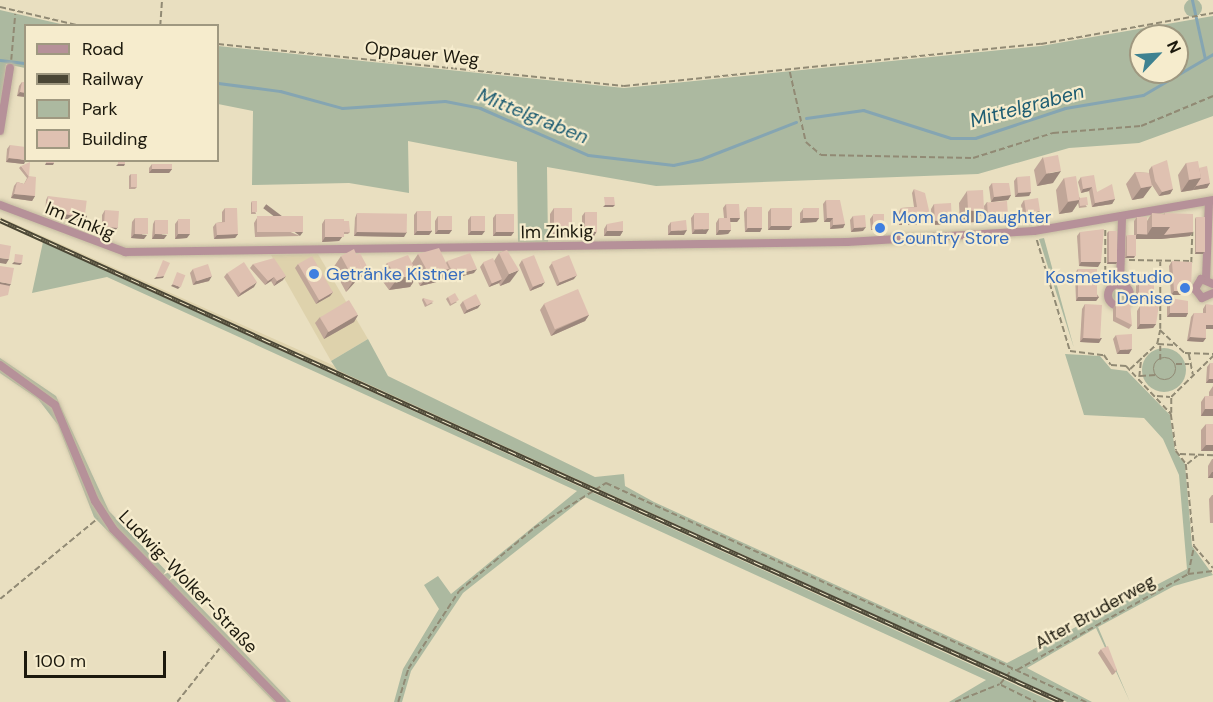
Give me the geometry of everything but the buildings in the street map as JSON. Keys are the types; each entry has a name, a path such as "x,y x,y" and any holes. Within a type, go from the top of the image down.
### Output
{"street":[{"path":"0,131 10,68"},
{"name":"Im Zinkig","path":"0,205 113,252 847,243 1034,231 1211,200 1210,281 1197,283 1195,292 1205,298 1213,293"},
{"path":"1120,285 1122,216"},
{"name":"Ludwig-Wolker-Straße","path":"0,365 55,405 102,515 226,641 282,702"}],"path":[{"path":"160,24 162,0"},
{"path":"0,7 15,14 70,24"},
{"name":"Oppauer Weg","path":"219,44 624,86 1041,44 1191,20 1213,13"},
{"path":"11,56 15,14"},
{"path":"789,71 806,142 821,155 973,158 1053,133 1141,126 1213,96"},
{"path":"1104,272 1105,219"},
{"path":"1191,269 1192,226"},
{"path":"1034,231 1070,351 1104,355 1111,365 1129,369 1171,414"},
{"path":"1121,260 1191,261"},
{"path":"1157,375 1160,360 1160,261"},
{"path":"1160,330 1176,345 1189,353 1213,355"},
{"path":"1129,369 1159,344 1176,345"},
{"path":"1189,353 1193,376"},
{"path":"1194,546 1213,569 1188,574 1194,546 1186,464 1179,454 1171,414 1171,397 1213,355"},
{"path":"1139,380 1141,357"},
{"path":"1160,360 1175,364 1191,364"},
{"path":"1139,376 1157,375 1170,379 1175,364"},
{"path":"1155,396 1171,397"},
{"path":"1179,454 1213,455"},
{"path":"1186,464 1199,455"},
{"path":"398,702 412,661 459,591 534,528 606,483 1086,702"},
{"path":"0,599 102,515"},
{"name":"Alter Bruderweg","path":"1015,671 1188,574"},
{"path":"177,702 226,641"},
{"path":"955,702 1000,684 1012,669"},
{"path":"1000,684 1036,702"}],"shaded area":[{"path":"0,217 1071,694 1068,699 0,224"},
{"path":"318,254 368,339 331,361 271,255"}],"green space":[{"path":"1193,-1 1199,2 1202,8 1199,14 1193,17 1187,14 1184,8 1187,2"},
{"path":"0,10 61,24 24,24 24,68 6,64 0,110"},
{"path":"1213,16 1213,116 1139,143 1069,148 978,174 656,186 547,167 548,243 518,242 517,162 408,141 409,193 349,183 252,185 253,111 219,104 219,46 624,88 1041,46 1129,31 1129,84 1189,84 1189,24 1167,24"},
{"path":"1044,238 1074,348 1039,239"},
{"path":"43,242 1053,702 949,702 986,680 585,497 463,593 411,671 402,702 394,702 403,669 439,609 424,585 438,576 451,594 577,491 107,277 32,293"},
{"path":"1115,285 1123,285 1129,291 1129,299 1123,305 1115,305 1109,299 1109,291"},
{"path":"368,339 388,376 595,477 624,474 625,486 654,502 1007,663 1187,569 1179,475 1163,439 1144,418 1084,415 1065,354 1100,356 1111,369 1127,371 1170,415 1175,451 1185,464 1192,546 1213,575 1174,586 1098,627 1130,702 1096,628 1027,668 1092,702 1067,702 337,370 331,361"},
{"path":"1164,348 1179,355 1186,370 1179,385 1164,392 1149,385 1142,370 1149,355"},
{"path":"0,358 56,396 109,511 291,702 274,702 94,517 58,425 38,399 0,373"}],"waterway":[{"path":"1192,0 1205,59"},
{"name":"Mittelgraben","path":"806,118 863,110 951,138 975,138 1065,108 1143,95 1213,54"},
{"name":"Mittelgraben","path":"0,60 24,63"},
{"name":"Mittelgraben","path":"219,83 280,91 342,108 445,101 480,108 588,155 673,165 701,159 796,122"}],"railway":[{"path":"0,220 1063,702"}],"place":[{"name":"Mom and Daughter Country Store","path":"880,228"},
{"name":"Getränke Kistner","path":"314,274"},
{"name":"Kosmetikstudio Denise","path":"1185,288"}]}
